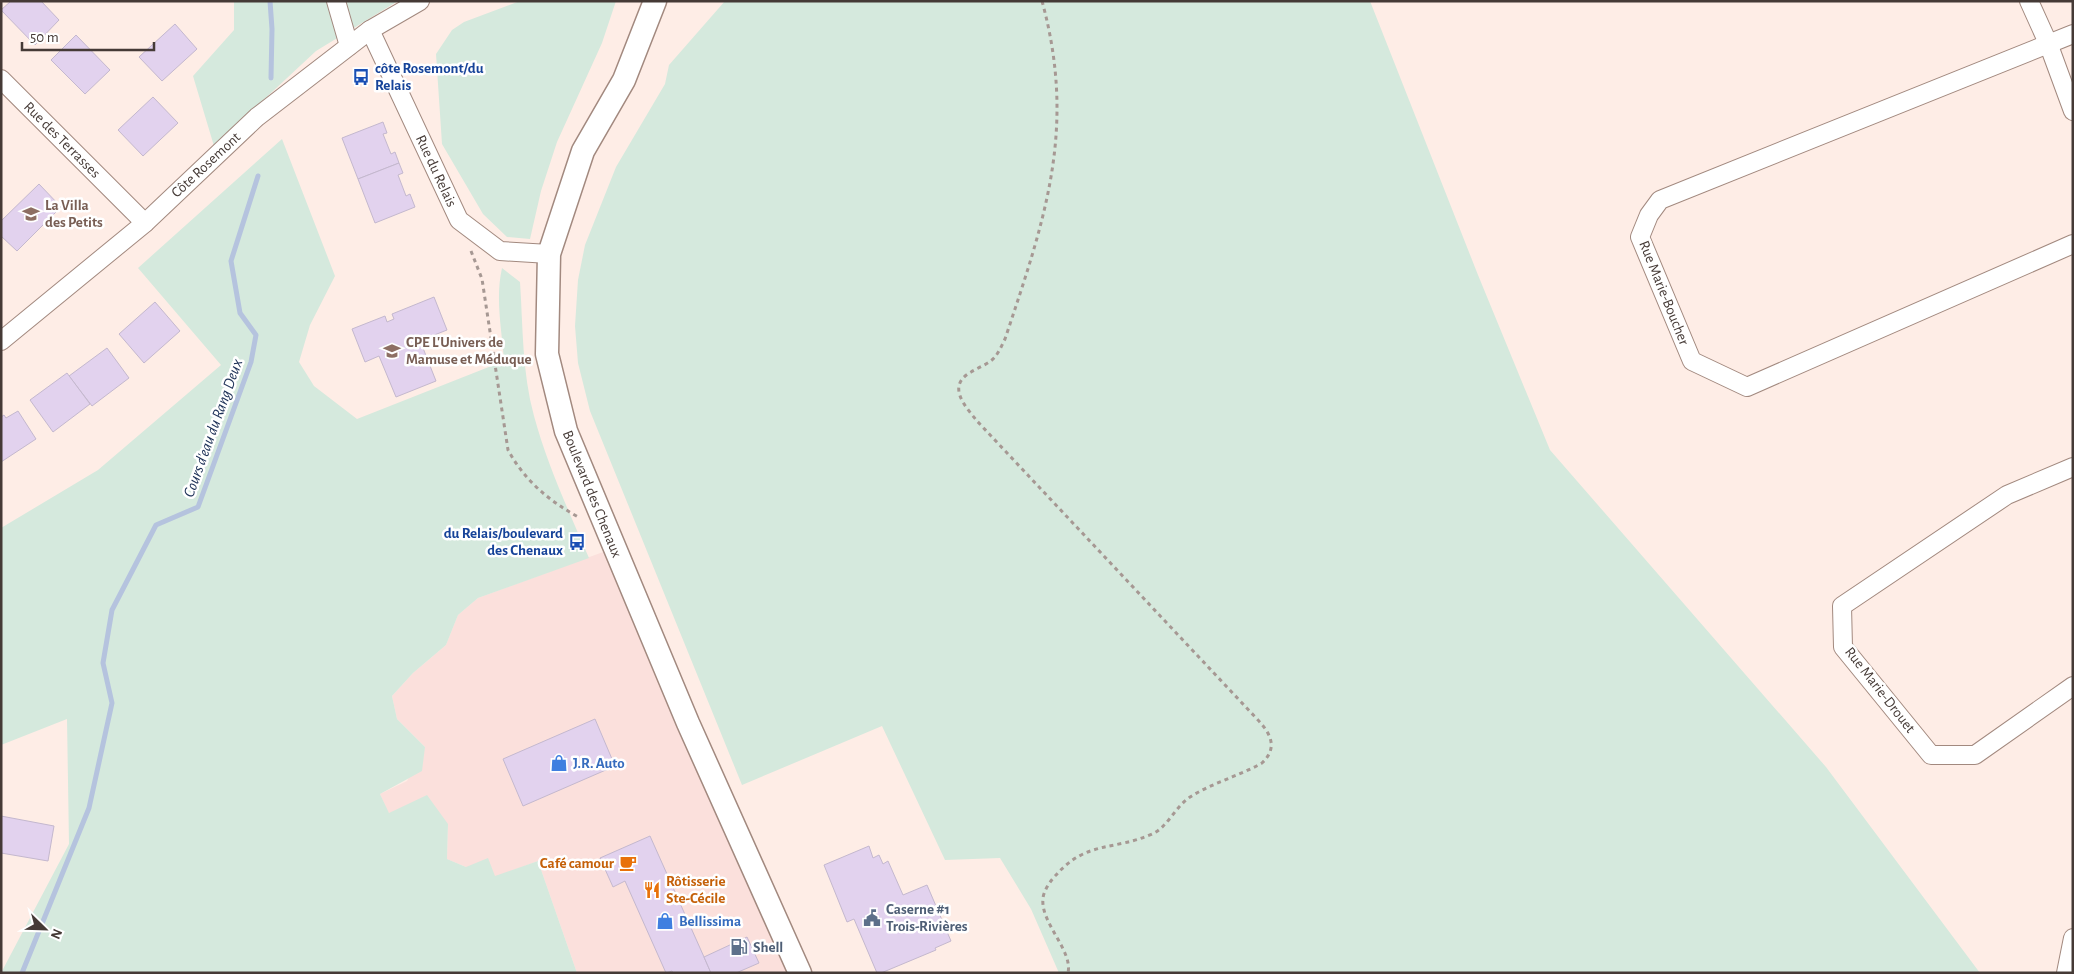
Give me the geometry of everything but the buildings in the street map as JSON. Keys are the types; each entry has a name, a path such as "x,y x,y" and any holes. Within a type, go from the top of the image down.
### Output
{"main road":[{"name":"Boulevard des Chenaux","path":"655,1 624,80 583,151 549,254 547,354 566,431 688,724 800,973"}],"street":[{"path":"336,1 349,46"},
{"name":"Côte Rosemont","path":"1,341 145,223 257,117 370,30 420,1"},
{"path":"2029,1 2048,43 2073,111"},
{"name":"Rue du Relais","path":"370,30 459,220 500,251 549,254"},
{"name":"Rue Marie-Boucher","path":"2073,34 1660,200 1649,215 1640,237 1692,361 1747,387 2073,244"},
{"name":"Rue des Terrasses","path":"1,79 145,223"},
{"name":"Rue Marie-Drouet","path":"2073,467 2007,495 1842,606 1843,647 1931,755 1975,754 2073,686"},
{"path":"2066,973 2073,938"}],"path":[{"path":"1042,1 1057,84 1058,124 1046,208 1005,339 996,356 965,376 961,382 959,393 964,405 978,421 1265,727 1272,743 1269,754 1262,763 1189,798 1154,834 1129,842 1085,851 1065,864 1051,881 1043,898 1046,916 1068,963 1068,973"},
{"path":"459,220 482,279 508,450 519,470 541,491 568,511 608,532"}],"shaded area":[{"path":"614,548 800,973 577,973 538,861 495,877 447,859 448,824 389,814 380,794 407,781 425,747 397,719 392,696 413,673 446,645 458,615 478,598"}],"green space":[{"path":"234,1 398,1 316,51 214,146 193,76 234,30"},
{"path":"520,1 616,1 602,43 557,142 541,191 530,239 507,237 483,214 442,144 436,54 452,30 464,22"},
{"path":"725,1 1370,1 1478,275 1550,450 1826,767 1980,973 1059,973 1031,909 1000,858 945,860 882,726 742,785 590,411 578,363 575,326 578,280 585,245 616,167 665,84 669,65"},
{"path":"282,139 335,276 310,325 299,362 314,386 357,419 504,361 499,303 502,268 520,282 525,366 534,416 552,470 589,558 478,598 458,615 446,645 413,673 392,696 397,719 425,747 422,771 380,794 389,813 427,795 448,824 447,859 466,867 488,858 495,876 538,861 577,973 1,973 69,844 67,719 1,745 1,528 98,470 221,365 138,268"}],"waterway":[{"name":"Cours d'eau du Rang Deux","path":"270,1 272,29 271,78"},
{"name":"Cours d'eau du Rang Deux","path":"22,973 89,808 112,703 103,663 112,610 156,525 198,507 251,362 256,335 240,313 231,261 258,176"}],"place":[{"name":"côte Rosemont/du Relais","path":"361,77"},
{"name":"La Villa des Petits","path":"31,214"},
{"name":"CPE L'Univers de Mamuse et Méduque","path":"392,351"},
{"name":"du Relais/boulevard des Chenaux","path":"577,542"},
{"name":"J.R. Auto","path":"559,763"},
{"name":"Café camour","path":"628,863"},
{"name":"Rôtisserie Ste-Cécile","path":"652,890"},
{"name":"Caserne #1 Trois-Rivières","path":"872,918"},
{"name":"Bellissima","path":"665,921"},
{"name":"Shell","path":"739,947"}]}
